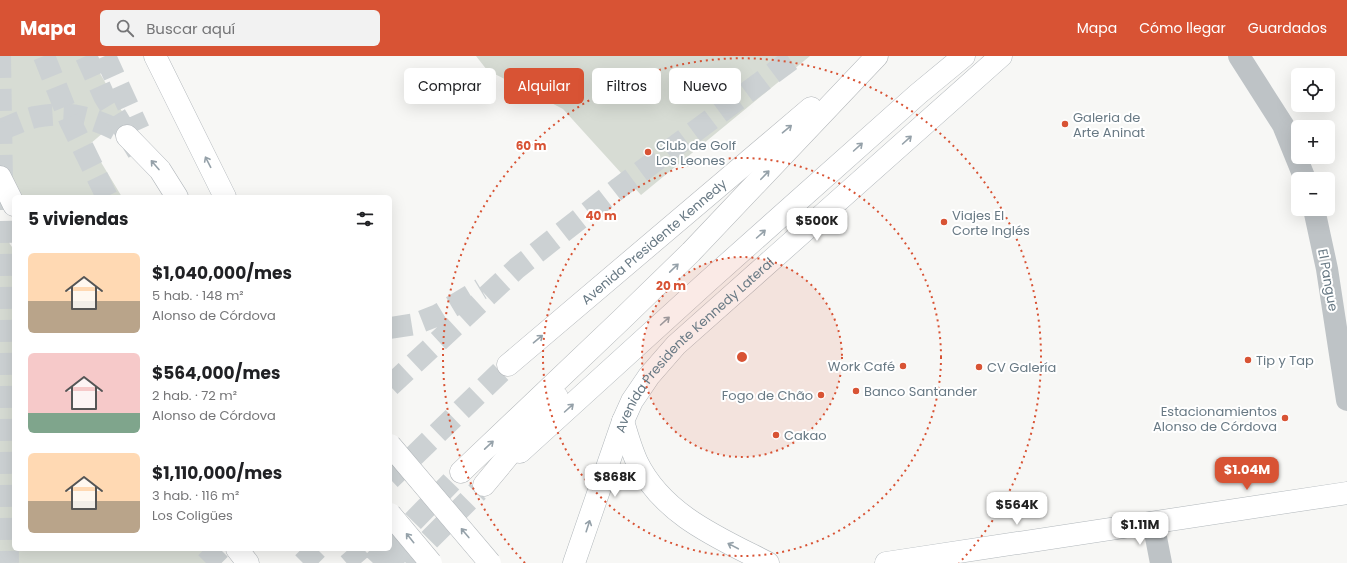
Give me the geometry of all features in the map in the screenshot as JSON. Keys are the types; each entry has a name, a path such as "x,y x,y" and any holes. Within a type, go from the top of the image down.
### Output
{"main road":[{"path":"155,56 224,195"},
{"name":"Avenida Presidente Kennedy","path":"508,365 873,56"},
{"path":"461,472 691,252 877,56"},
{"name":"Avenida Presidente Kennedy Lateral","path":"622,319 481,488 713,277 918,94 964,56"},
{"name":"Avenida Presidente Kennedy Lateral","path":"574,563 623,421 632,401 649,376 676,345 1001,56"},
{"path":"127,136 160,170 176,195"},
{"path":"0,177 12,201"},
{"path":"623,421 637,463 658,494 677,511 705,530 736,548 768,563"},
{"path":"392,447 490,563"},
{"path":"886,563 1347,493"},
{"path":"392,516 431,563"},
{"path":"239,551 248,563"}],"street":[{"path":"1238,56 1283,125 1302,172"},
{"name":"El Pangue","path":"1316,216 1327,269 1347,400"},
{"path":"1153,522 1161,563"}],"shaded area":[{"path":"0,56 90,56 124,115 90,144 121,195 16,195 0,163"},
{"name":"Club de Golf Los Leones","path":"476,56 810,56 641,195 563,109 553,104 584,104 584,68 504,68 504,79 496,75 496,68 485,68"},
{"path":"0,229 12,247 12,551 207,551 217,563 0,563"}],"tunnel":[{"path":"0,56 8,563"},
{"path":"44,56 70,121 106,195"},
{"path":"86,56 104,96 138,152"},
{"path":"105,56 139,130"},
{"path":"392,384 517,268 619,188 796,56"},
{"path":"0,130 35,117 60,114 94,120 127,136"},
{"path":"392,328 415,324 438,315 481,289"},
{"path":"392,477 508,365"},
{"path":"392,543 461,472"},
{"path":"406,563 478,491"},
{"path":"392,548 404,563"},
{"path":"206,563 218,551"},
{"path":"303,563 315,551"},
{"path":"351,551 361,563"},
{"path":"373,563 384,551"}],"place":[{"name":"Galeria de Arte Aninat","path":"1065,124"},
{"name":"Club de Golf Los Leones","path":"648,152"},
{"name":"Viajes El Corte Inglés","path":"944,222"},
{"name":"Tip y Tap","path":"1248,360"},
{"name":"Work Café","path":"903,366"},
{"name":"CV Galería","path":"979,367"},
{"name":"Banco Santander","path":"856,391"},
{"name":"Fogo de Chão","path":"821,395"},
{"name":"Estacionamientos Alonso de Córdova","path":"1285,418"},
{"name":"Cakao","path":"776,435"}]}
